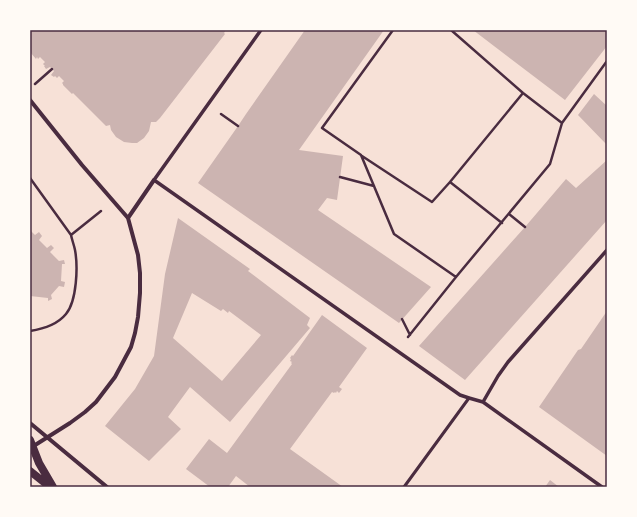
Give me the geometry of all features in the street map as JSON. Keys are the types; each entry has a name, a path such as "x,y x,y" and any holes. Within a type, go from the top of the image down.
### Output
{"main road":[{"path":"31,445 39,463 53,487"},
{"path":"30,471 50,487"}],"street":[{"path":"128,218 261,30"},
{"path":"30,100 82,165 128,218 138,255 140,273 138,317 131,347 116,377 96,402 85,412 47,438 31,445"},
{"path":"154,180 460,395 483,402 602,487"},
{"path":"483,402 508,362 607,250"},
{"path":"30,424 107,487"}],"lane":[{"path":"404,487 469,398"}],"path":[{"path":"393,30 322,128 432,202 523,93"},
{"path":"451,30 523,93 562,123"},
{"path":"413,330 550,164 562,123 607,61"},
{"path":"30,89 52,69"},
{"path":"208,105 238,126"},
{"path":"361,155 394,234 456,277"},
{"path":"340,177 374,186"},
{"path":"30,178 71,235 75,249 76,264 76,276 71,304 67,313 51,326 41,330 30,331"},
{"path":"450,182 502,223"},
{"path":"509,214 525,227"},
{"path":"71,235 90,220"},
{"path":"402,319 410,335"}],"building":[{"path":"30,30 226,30 224,33 225,34 160,118 156,122 151,122 149,131 144,138 137,143 132,143 124,142 116,137 111,130 110,125 106,126 73,93 72,94 63,85 62,83 64,81 59,76 57,78 51,75 54,71 50,67 46,69 43,64 45,62 40,57 38,59 37,57 36,59 30,52"},
{"path":"305,30 384,30 299,150 343,156 337,200 327,198 318,210 431,287 399,323 198,183"},
{"path":"473,30 607,30 607,46 565,100"},
{"path":"594,94 607,106 607,145 578,115"},
{"path":"607,160 607,220 465,380 419,346 566,179 576,188"},
{"path":"178,218 250,269 248,271 310,318 307,325 310,328 230,422 190,387 168,417 181,429 149,461 105,426 135,389 154,356 165,274","holes":["192,293 221,311 223,309 228,313 229,311 261,335 222,381 173,338"]},
{"path":"30,230 35,235 39,232 42,236 39,240 47,248 51,245 54,248 50,252 59,261 64,260 65,264 62,264 61,281 65,282 64,287 59,286 51,295 52,299 48,301 48,298 30,296"},
{"path":"607,311 607,456 539,407"},
{"path":"322,315 367,348 339,387 342,389 339,393 337,391 336,393 332,392 290,449 343,487 250,487 236,476 228,487 210,487 186,469 209,439 227,453 292,364 290,358 292,355 293,356"},
{"path":"550,480 559,487 545,487"}]}
